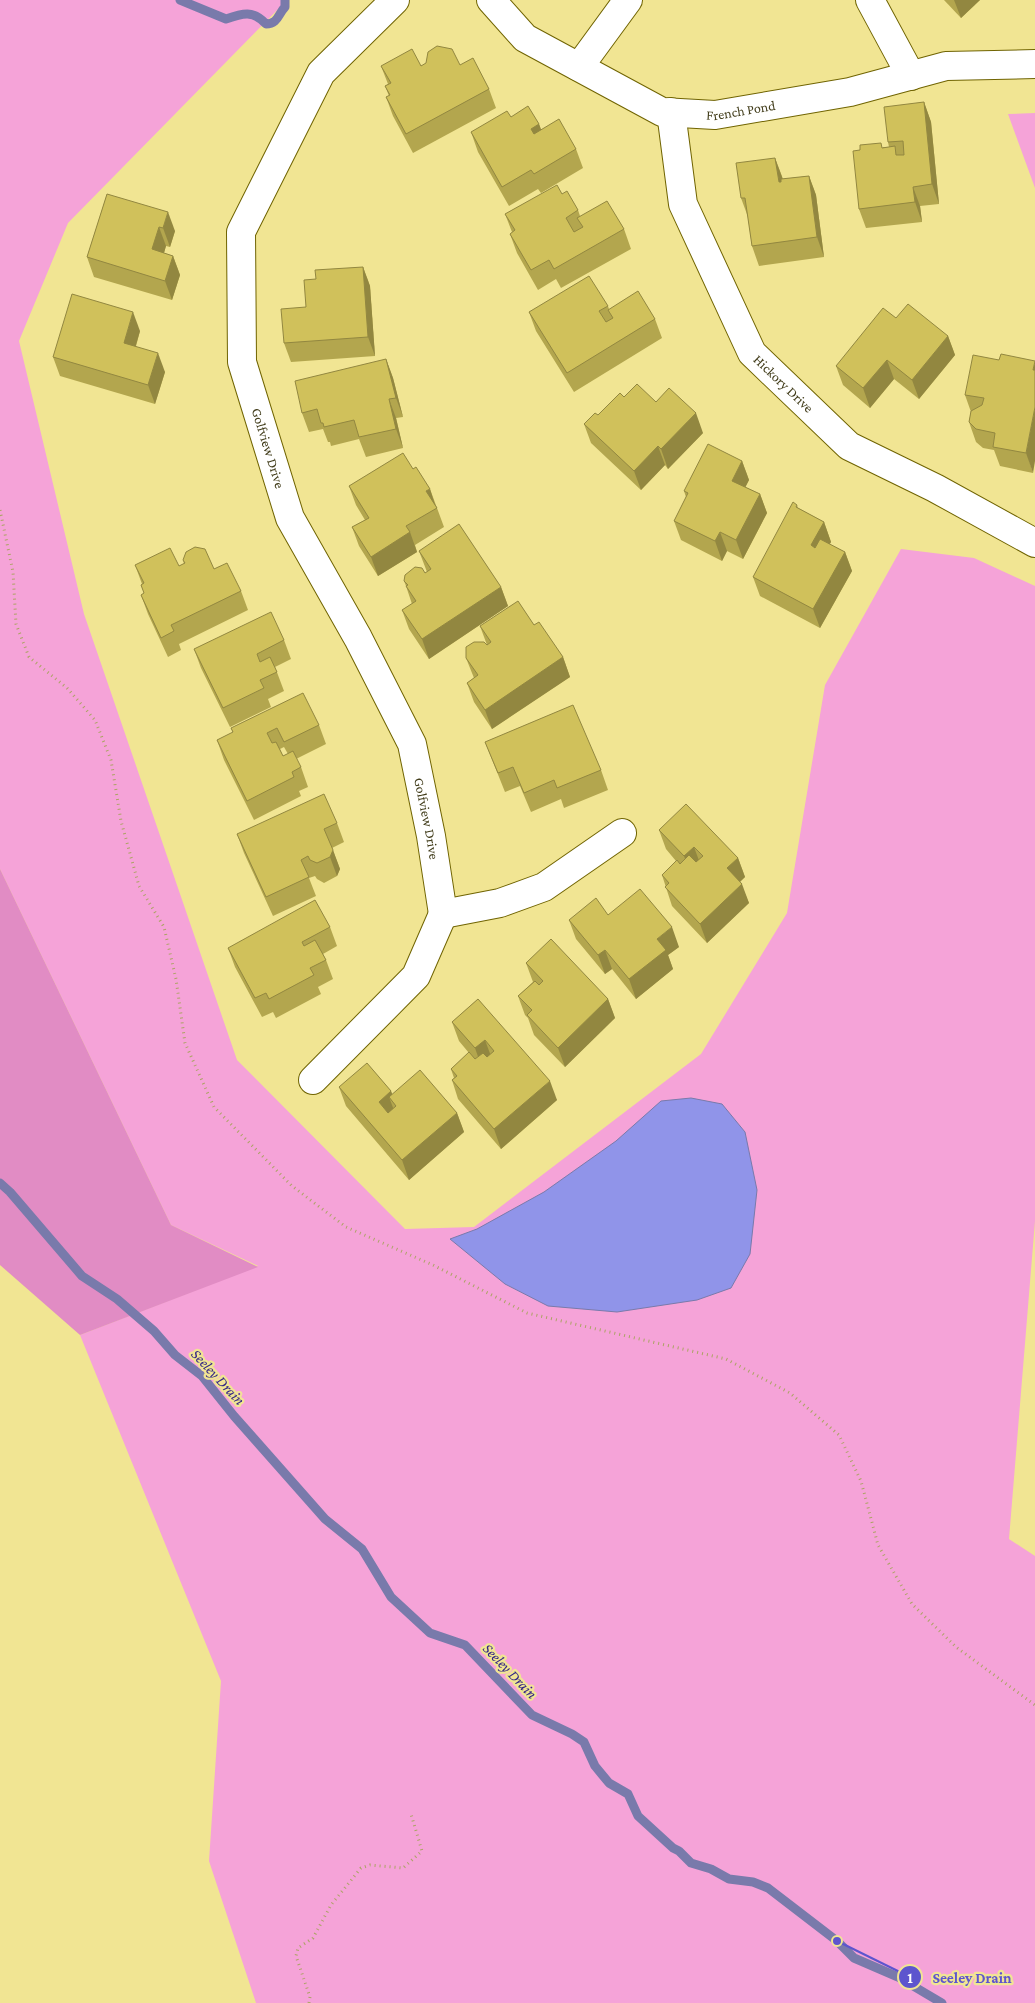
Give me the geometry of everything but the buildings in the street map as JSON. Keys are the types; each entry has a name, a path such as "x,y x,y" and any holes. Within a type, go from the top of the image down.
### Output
{"street":[{"name":"Golfview Drive","path":"395,0 321,73 241,232 242,362 290,518 358,638 412,744 431,836 442,914"},
{"name":"French Pond","path":"491,0 525,38 662,112 715,115 850,92 946,66 1035,64"},
{"path":"579,67 628,0"},
{"path":"870,0 911,76"},
{"name":"Hickory Drive","path":"672,112 683,204 752,353 849,446 935,488 1035,543"},
{"path":"313,1080 416,976 442,914 500,903 544,887 622,833"}],"path":[{"path":"0,510 14,572 16,624 29,657 67,688 95,720 111,760 121,822 138,886 164,927 176,979 185,1043 214,1107 292,1186 346,1227 433,1265 527,1313 726,1359 790,1393 839,1435 861,1481 878,1545 912,1604 956,1647 1035,1705"},
{"path":"309,2003 310,1997 296,1956 298,1948 313,1938 331,1904 361,1868 370,1865 404,1868 422,1851 411,1814"}],"shaded area":[{"path":"0,0 287,0 68,223 19,341 84,614 237,1060 405,1229 474,1227 701,1054 787,913 825,685 901,549 974,558 1035,586 1035,1221 1009,1539 1035,1556 1035,2003 256,2003 209,1861 221,1681 80,1335 258,1266 171,1225 0,869"},
{"path":"1035,113 1035,188 1008,114"},
{"path":"0,869 171,1225 258,1267 80,1335 0,1265"}],"water":[{"path":"691,1098 722,1104 745,1132 757,1190 750,1254 731,1288 697,1300 617,1312 548,1306 505,1284 450,1239 477,1229 544,1192 616,1141 661,1101"}],"waterway":[{"path":"180,0 226,19 248,14 257,16 266,24 270,24 277,18 285,7 285,0"},
{"name":"Seeley Drain","path":"0,1183 10,1192 82,1276 117,1299 154,1331 175,1355 202,1376 234,1416 325,1519 362,1549 391,1597 430,1633 465,1645 532,1715 572,1734 584,1742 595,1766 609,1783 628,1794 638,1816 673,1848 679,1851 691,1863 711,1869 729,1879 753,1882 768,1888 837,1941 854,1958 898,1977 942,2003"}],"place":[{"name":"Seeley Drain","path":"837,1941"}]}
